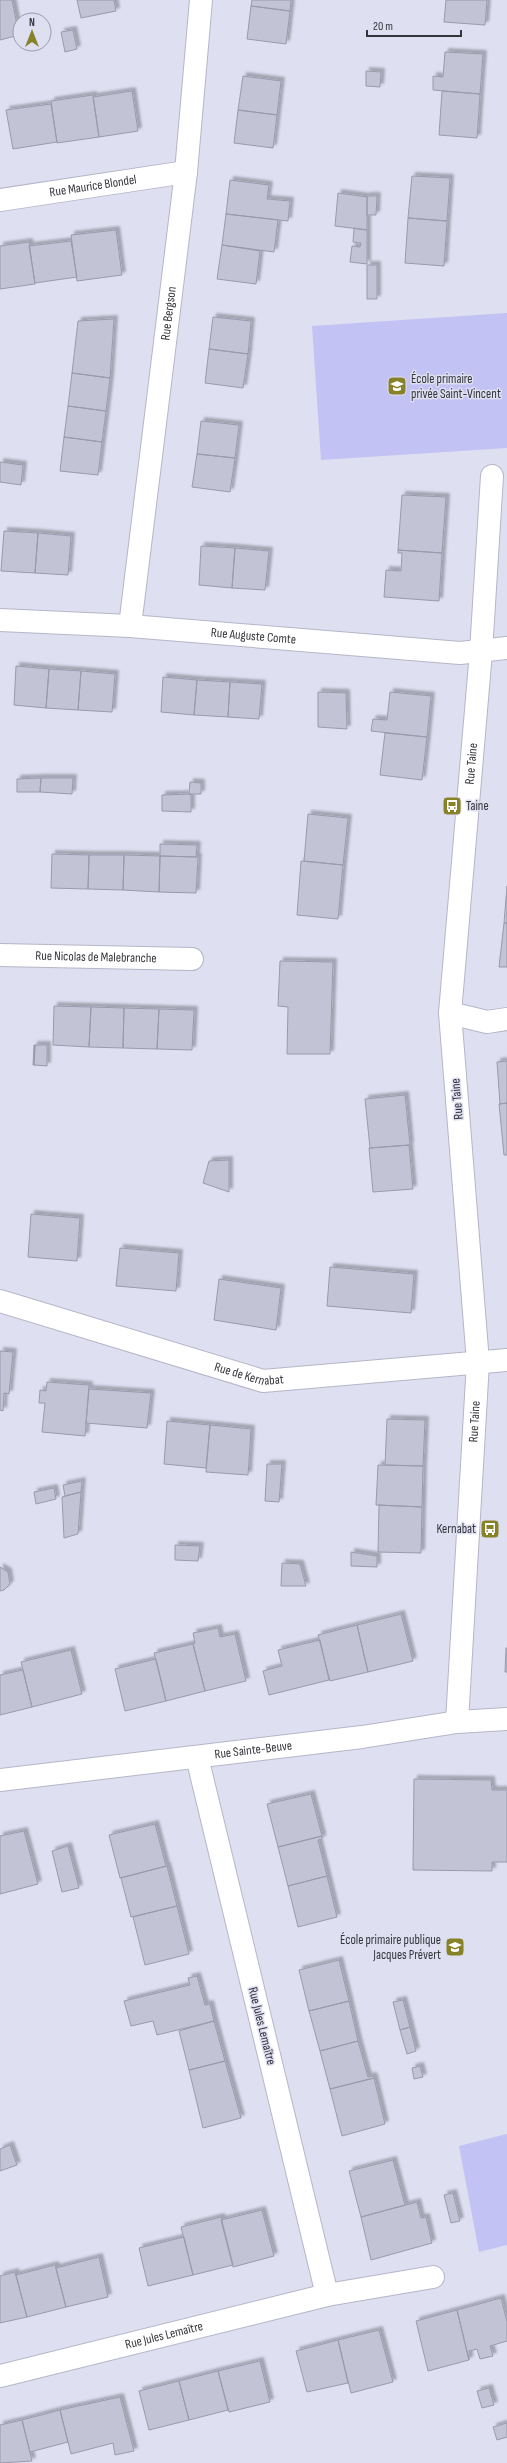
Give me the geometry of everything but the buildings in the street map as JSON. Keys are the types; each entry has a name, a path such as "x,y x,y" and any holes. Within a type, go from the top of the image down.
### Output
{"street":[{"name":"Rue Bergson","path":"130,626 186,172 201,0"},
{"name":"Rue Maurice Blondel","path":"0,200 186,172"},
{"name":"Rue Taine","path":"457,1722 478,1362 450,1013 481,652 492,476"},
{"name":"Rue Auguste Comte","path":"0,620 130,626 460,653 481,652 507,648"},
{"name":"Rue Nicolas de Malebranche","path":"0,955 192,959"},
{"path":"450,1013 487,1022 507,1019"},
{"name":"Rue de Kernabat","path":"0,1301 263,1381 507,1360"},
{"name":"Rue Sainte-Beuve","path":"0,1780 362,1737 457,1722 507,1719"},
{"name":"Rue Jules Lemaître","path":"197,1757 327,2295"},
{"name":"Rue Jules Lemaître","path":"0,2376 327,2295 433,2277"}],"shaded area":[{"name":"École primaire privée Saint-Vincent","path":"507,313 507,448 321,460 312,326"},
{"path":"507,2134 507,2245 479,2252 459,2146"}],"place":[{"name":"École primaire privée Saint-Vincent","path":"397,386"},
{"name":"Taine","path":"452,806"},
{"name":"Kernabat","path":"490,1529"},
{"name":"École primaire publique Jacques Prévert","path":"455,1947"}]}
